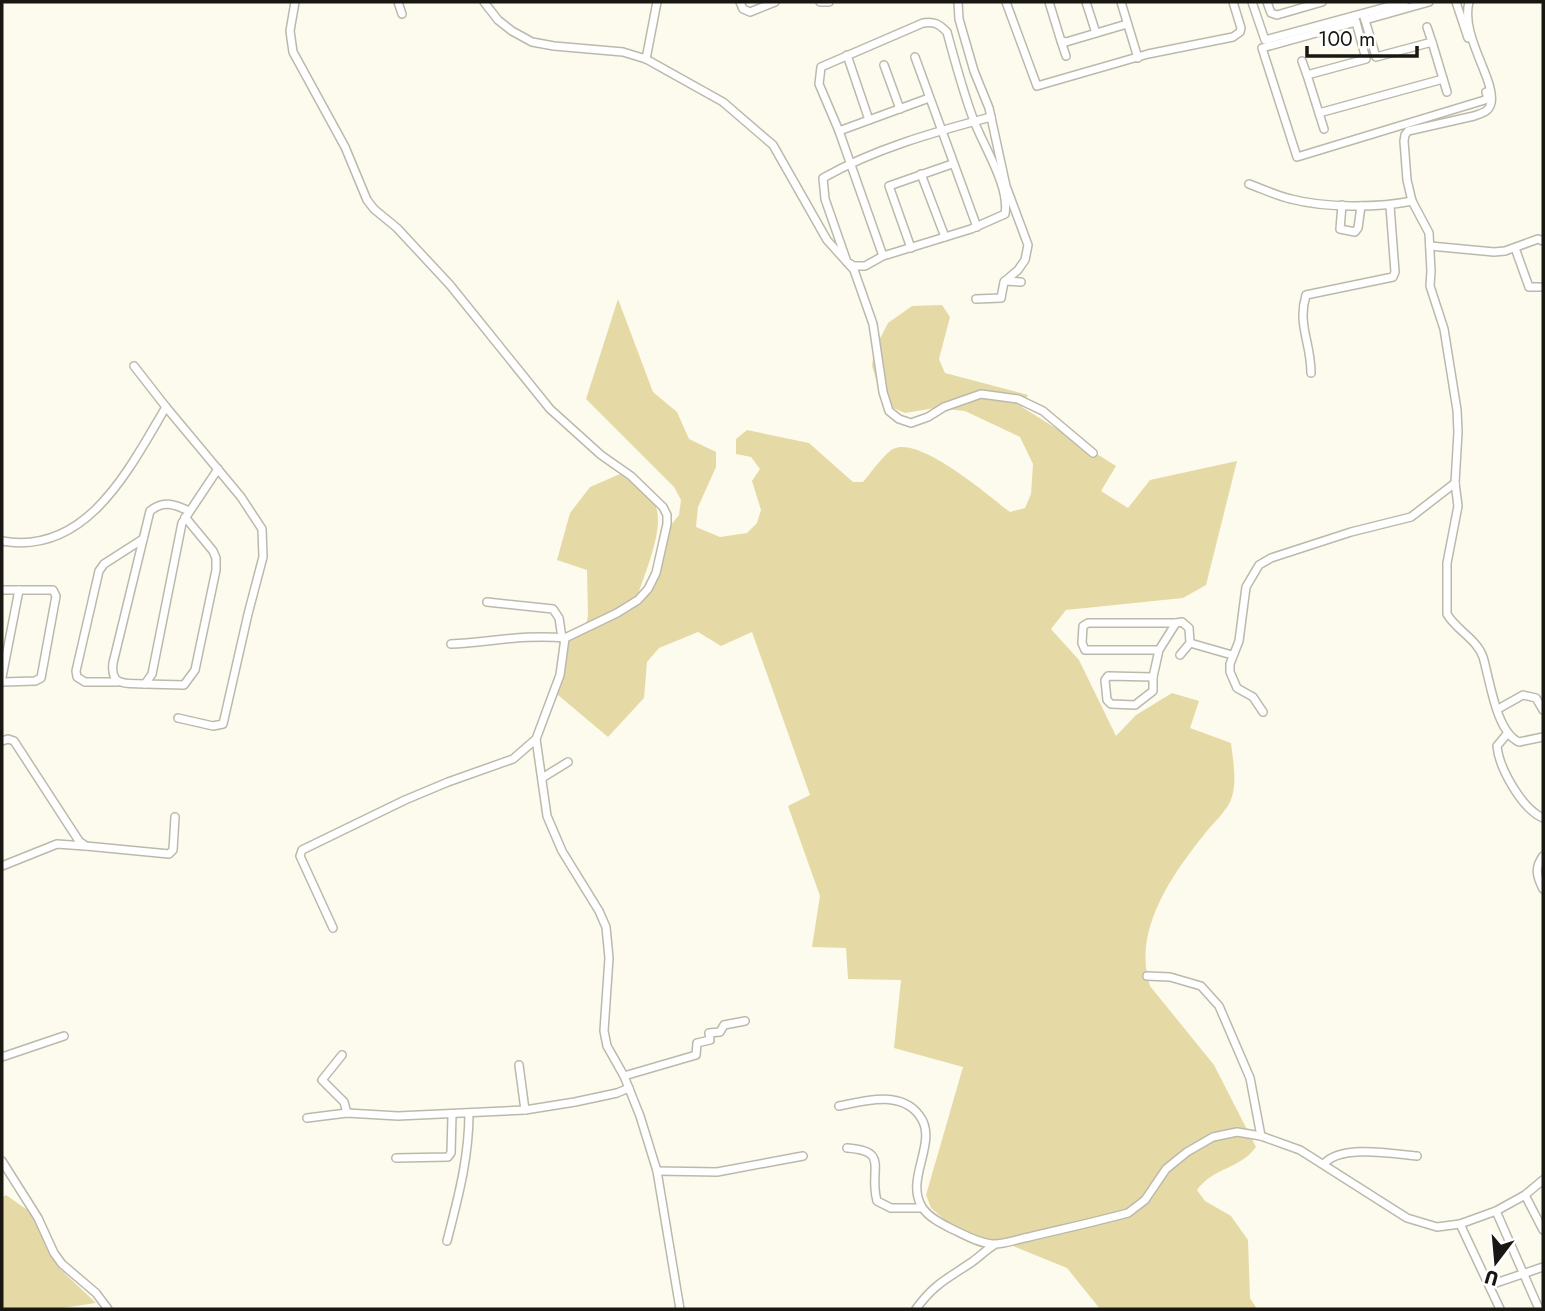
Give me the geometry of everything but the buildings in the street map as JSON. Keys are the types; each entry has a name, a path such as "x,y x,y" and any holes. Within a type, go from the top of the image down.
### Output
{"street":[{"path":"295,2 290,39 293,52 345,147 374,209 397,228 450,285 550,409 601,455 631,476 663,507 667,515 656,573 648,589 638,600 617,613 564,638 524,637 451,643"},
{"path":"398,2 402,14"},
{"path":"484,2 512,32 532,42 623,52 646,59 723,102 773,145 827,240 855,270 873,324 883,392 889,411 899,419 911,423 944,407 981,394 1018,399 1043,411 1093,453"},
{"path":"646,59 657,2"},
{"path":"740,2 743,9 750,12 775,2"},
{"path":"820,2 829,2"},
{"path":"958,2 959,19 997,138 1006,186 1028,245 1025,260 1005,281 1000,299 976,299"},
{"path":"1006,2 1037,86 1138,58 1233,37 1241,28 1233,2"},
{"path":"1049,2 1066,56"},
{"path":"1086,2 1096,33"},
{"path":"1121,2 1138,58"},
{"path":"1252,2 1265,40 1356,23 1405,2"},
{"path":"1267,2 1270,12 1275,15 1306,4 1322,2"},
{"path":"1429,2 1262,48 1297,157 1488,99 1457,2"},
{"path":"1469,2 1472,39 1489,88 1491,104 1485,112 1419,128 1405,135 1404,155 1412,201 1429,233 1430,286 1444,329 1457,410 1455,483 1458,506 1447,563 1447,614 1482,654 1492,695 1507,734 1519,742 1543,737"},
{"path":"1365,20 1376,57"},
{"path":"883,257 851,162 818,79 821,67 923,23 940,25 947,32 974,121 1000,180 1006,204 1005,214 976,227 883,257 865,266 854,266 847,262 822,186 823,178 851,162 974,121 991,117"},
{"path":"1356,23 1366,59"},
{"path":"1061,41 1066,42 1127,24"},
{"path":"1427,27 1447,92"},
{"path":"1307,75 1432,42"},
{"path":"847,55 869,120"},
{"path":"915,57 976,227"},
{"path":"1302,61 1324,130"},
{"path":"884,65 900,109"},
{"path":"1319,113 1443,79"},
{"path":"839,131 929,98"},
{"path":"911,248 889,186 952,164"},
{"path":"921,174 946,237"},
{"path":"1249,184 1290,199 1342,205 1390,206 1412,201"},
{"path":"1342,205 1339,228 1355,232 1359,228 1361,206"},
{"path":"1311,373 1311,356 1301,315 1306,295 1393,277 1395,272 1390,206"},
{"path":"1430,246 1494,252 1515,248 1538,239 1543,241"},
{"path":"1515,248 1529,287 1540,287"},
{"path":"1005,281 1021,282"},
{"path":"134,366 241,497 262,529 263,556 223,724 213,726 178,718"},
{"path":"2,541 19,544 43,541 62,535 81,524 124,477 166,407"},
{"path":"145,684 152,674 182,523 218,469"},
{"path":"1263,712 1253,698 1237,688 1230,672 1239,641 1246,587 1259,565 1271,558 1352,532 1411,517 1455,483"},
{"path":"119,682 114,679 113,663 150,511 158,504 168,503 187,514 216,558 216,570 195,670 184,685 85,682 79,680 76,671 99,571 104,564 143,539"},
{"path":"2,590 19,590 56,592 41,678 35,681 2,679 19,590"},
{"path":"334,928 300,856 302,849 437,786 513,760 536,739 560,674 564,638 559,618 553,610 487,602"},
{"path":"1158,650 1085,650 1082,643 1083,626 1088,623 1182,622 1188,626 1190,643 1180,655"},
{"path":"1153,677 1108,676 1105,680 1107,700 1111,704 1139,704 1153,691 1158,650 1176,623"},
{"path":"1190,643 1233,655"},
{"path":"1498,709 1523,695 1536,698 1543,710"},
{"path":"1507,734 1497,746 1498,760 1517,793 1535,814 1543,818"},
{"path":"536,739 547,816 568,863 599,911 606,927 609,958 604,1031 607,1046 629,1088 657,1171 680,1309"},
{"path":"2,741 14,741 79,841 86,846"},
{"path":"542,778 568,762"},
{"path":"2,866 57,844 169,854 173,850 176,817"},
{"path":"1542,860 1537,873 1543,889"},
{"path":"1147,976 1192,982 1201,986 1219,1006 1250,1078 1261,1136"},
{"path":"624,1076 696,1055 697,1043 710,1040 709,1033 720,1032 724,1025 745,1021"},
{"path":"2,1057 64,1036"},
{"path":"342,1055 322,1080 344,1102 347,1113"},
{"path":"519,1065 525,1110"},
{"path":"306,1118 347,1113 398,1116 525,1110 575,1102 629,1088"},
{"path":"839,1106 892,1099 915,1110 925,1123 926,1140 918,1172 918,1195 922,1208 939,1222 970,1238 994,1245"},
{"path":"447,1241 464,1176 469,1113"},
{"path":"396,1158 448,1157 451,1153 452,1115"},
{"path":"916,1309 942,1280 994,1245 1128,1213 1145,1200 1166,1169 1187,1152 1213,1137 1237,1132 1261,1136 1300,1150 1407,1218 1437,1227 1461,1224 1496,1210 1525,1195 1543,1180"},
{"path":"847,1147 868,1151 873,1155 876,1162 874,1190 877,1201 891,1208 922,1208"},
{"path":"1324,1164 1332,1157 1357,1152 1416,1156"},
{"path":"451,1153 467,1156"},
{"path":"657,1171 717,1172 803,1156"},
{"path":"2,1161 38,1218 54,1253 62,1264 96,1293 108,1309"},
{"path":"1525,1195 1543,1230"},
{"path":"1496,1210 1539,1309"},
{"path":"1461,1224 1500,1309"},
{"path":"1490,1285 1543,1267"}],"shaded area":[{"path":"618,299 653,392 677,412 689,439 716,452 716,467 698,507 696,527 720,537 747,533 757,523 761,510 752,481 760,469 751,457 736,454 736,439 747,430 809,443 853,482 863,482 889,452 905,447 919,451 953,469 1010,512 1025,508 1031,494 1033,464 1020,437 965,411 935,408 905,413 891,407 881,395 872,366 874,350 888,323 912,306 942,305 950,317 939,359 945,373 1028,395 1022,407 1116,466 1101,491 1128,508 1150,480 1237,461 1206,585 1183,598 1066,610 1051,629 1079,660 1116,736 1136,715 1172,693 1199,701 1190,728 1231,743 1234,781 1230,802 1167,887 1150,925 1146,966 1150,986 1214,1065 1256,1147 1242,1160 1211,1176 1197,1190 1205,1201 1231,1216 1248,1240 1250,1298 1257,1309 1100,1309 1067,1268 996,1239 981,1240 954,1228 931,1208 926,1195 963,1067 894,1048 901,980 848,979 846,948 812,947 820,896 788,806 810,795 752,632 721,646 698,632 659,648 647,662 644,698 608,737 552,690 566,639 585,628 588,616 587,570 557,560 570,513 590,487 620,474 654,503 658,525 656,539 635,604 655,586 670,526 679,515 681,500 674,487 586,399"},
{"path":"6,1195 29,1211 59,1268 96,1303 56,1309 2,1309 2,1198"}]}
